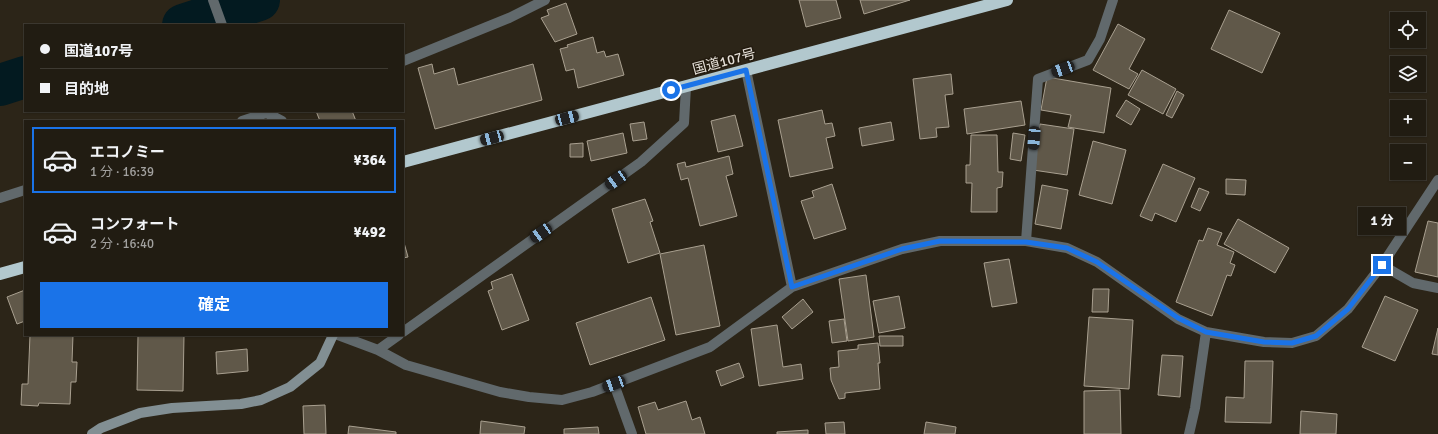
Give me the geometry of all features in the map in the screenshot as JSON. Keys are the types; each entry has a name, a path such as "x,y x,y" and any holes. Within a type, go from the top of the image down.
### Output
{"highway":[{"name":"国道107号","path":"404,162 1007,0"},
{"path":"0,274 24,267"}],"street":[{"path":"213,0 222,24"},
{"path":"404,61 510,18 545,0"},
{"path":"1026,242 1038,78 1088,60 1100,39 1113,0"},
{"path":"746,70 792,287"},
{"path":"404,331 641,162 684,123 686,86"},
{"path":"245,120 267,112 280,120"},
{"path":"341,336 378,350 406,365 500,392 529,397 562,400 614,384 710,347 792,287 902,249 940,241 1026,242 1067,248 1097,262 1178,318 1206,332 1264,342 1292,343 1316,336 1348,309 1382,265 1438,180"},
{"path":"0,198 24,190"},
{"path":"1382,265 1413,284 1438,288"},
{"path":"1189,434 1195,408 1206,332"},
{"path":"92,434 101,428 140,413 172,408 241,404 261,400 290,387 320,363 333,336"},
{"path":"378,350 398,336"},
{"path":"614,384 632,434"}],"building":[{"path":"799,0 836,0 841,18 806,27"},
{"path":"860,0 910,0 864,14"},
{"path":"566,3 577,34 555,42 541,18 549,15 547,10"},
{"path":"1229,10 1280,33 1262,73 1211,49"},
{"path":"1118,24 1145,39 1129,69 1138,74 1129,89 1093,70"},
{"path":"593,37 597,53 604,51 606,57 618,54 624,75 578,88 574,69 566,71 560,49 568,47 567,45"},
{"path":"432,64 434,74 454,68 458,85 533,64 542,100 435,129 418,68"},
{"path":"1142,70 1176,89 1163,114 1128,95"},
{"path":"951,74 953,94 945,95 949,127 936,128 937,137 920,139 913,79"},
{"path":"1047,77 1111,88 1104,133 1068,127 1071,115 1041,110"},
{"path":"1177,91 1184,95 1172,118 1166,115"},
{"path":"1126,100 1140,109 1131,125 1116,116"},
{"path":"1021,101 1025,125 967,134 964,109"},
{"path":"822,110 825,124 832,123 835,136 826,138 833,168 790,177 778,120"},
{"path":"316,112 352,112 356,120 320,120"},
{"path":"735,115 743,146 718,152 711,121"},
{"path":"644,122 647,139 633,141 630,124"},
{"path":"891,122 894,140 862,146 859,128"},
{"path":"1040,124 1074,129 1067,175 1033,170"},
{"path":"623,133 627,153 591,161 587,141"},
{"path":"1013,133 1025,135 1021,161 1010,159"},
{"path":"971,135 997,135 998,172 1003,172 1002,187 997,188 997,212 971,212 972,183 966,183 966,165 970,165"},
{"path":"1093,141 1126,150 1112,204 1079,195"},
{"path":"583,143 583,157 570,157 570,144"},
{"path":"729,156 733,174 726,176 737,216 700,226 688,178 681,180 677,164 685,162 686,167"},
{"path":"1163,164 1195,178 1176,222 1155,213 1152,221 1140,216"},
{"path":"1226,179 1246,180 1245,195 1226,194"},
{"path":"832,184 846,229 814,239 801,201 814,197 812,191"},
{"path":"1042,185 1068,190 1061,229 1035,224"},
{"path":"1199,188 1209,192 1200,211 1191,207"},
{"path":"645,199 653,221 650,222 660,253 628,263 612,209"},
{"path":"1238,219 1289,248 1275,273 1224,244"},
{"path":"1428,221 1438,223 1438,277 1415,272"},
{"path":"1208,228 1222,233 1217,245 1234,252 1230,263 1235,265 1231,276 1227,275 1212,316 1176,302 1199,240 1203,241"},
{"path":"404,243 408,257 404,258"},
{"path":"704,245 720,326 676,335 660,254"},
{"path":"1009,259 1017,303 992,307 984,263"},
{"path":"512,274 529,320 502,330 488,291 493,289 491,282"},
{"path":"866,275 874,337 848,341 839,279"},
{"path":"1093,289 1109,289 1108,312 1092,312"},
{"path":"24,290 24,321 17,324 7,297"},
{"path":"899,296 905,328 879,333 873,301"},
{"path":"1385,296 1418,310 1395,361 1362,347"},
{"path":"651,297 665,340 590,365 576,323"},
{"path":"803,299 813,312 792,329 782,317"},
{"path":"1089,317 1133,320 1129,389 1084,386"},
{"path":"844,319 847,341 832,343 829,321"},
{"path":"777,325 783,367 801,364 803,379 759,386 751,329"},
{"path":"1438,328 1438,355 1432,354"},
{"path":"30,336 73,336 72,362 77,362 76,382 71,382 70,404 39,403 38,406 21,405 22,384 28,384"},
{"path":"138,336 184,336 183,391 137,390"},
{"path":"879,336 903,336 903,346 880,346"},
{"path":"878,343 880,389 845,393 845,398 839,399 831,380 830,368 839,367 838,351 858,349 858,345"},
{"path":"247,349 248,371 217,374 216,352"},
{"path":"1162,355 1183,356 1180,397 1158,395"},
{"path":"1245,361 1273,361 1271,423 1225,422 1226,397 1244,398"},
{"path":"739,363 744,377 721,386 716,371"},
{"path":"1120,390 1121,434 1084,434 1084,391"},
{"path":"686,401 692,420 700,417 705,434 646,434 638,407 655,402 658,410"},
{"path":"325,405 326,434 304,434 303,406"},
{"path":"1301,411 1337,414 1336,434 1300,434"},
{"path":"481,421 525,427 524,434 480,434"},
{"path":"844,422 845,434 826,434 825,423"},
{"path":"926,422 956,427 955,434 924,434"},
{"path":"349,426 396,432 396,434 348,434"},
{"path":"598,427 599,434 564,434 564,429"},
{"path":"808,430 808,434 777,434 777,432"}],"waterway":[{"path":"186,24 259,0"},
{"path":"0,85 24,77"}],"route":[{"path":"671,90 746,70 792,287 902,249 940,241 1026,242 1067,248 1097,262 1178,318 1206,332 1264,342 1292,343 1316,336 1348,309 1382,265"}]}
